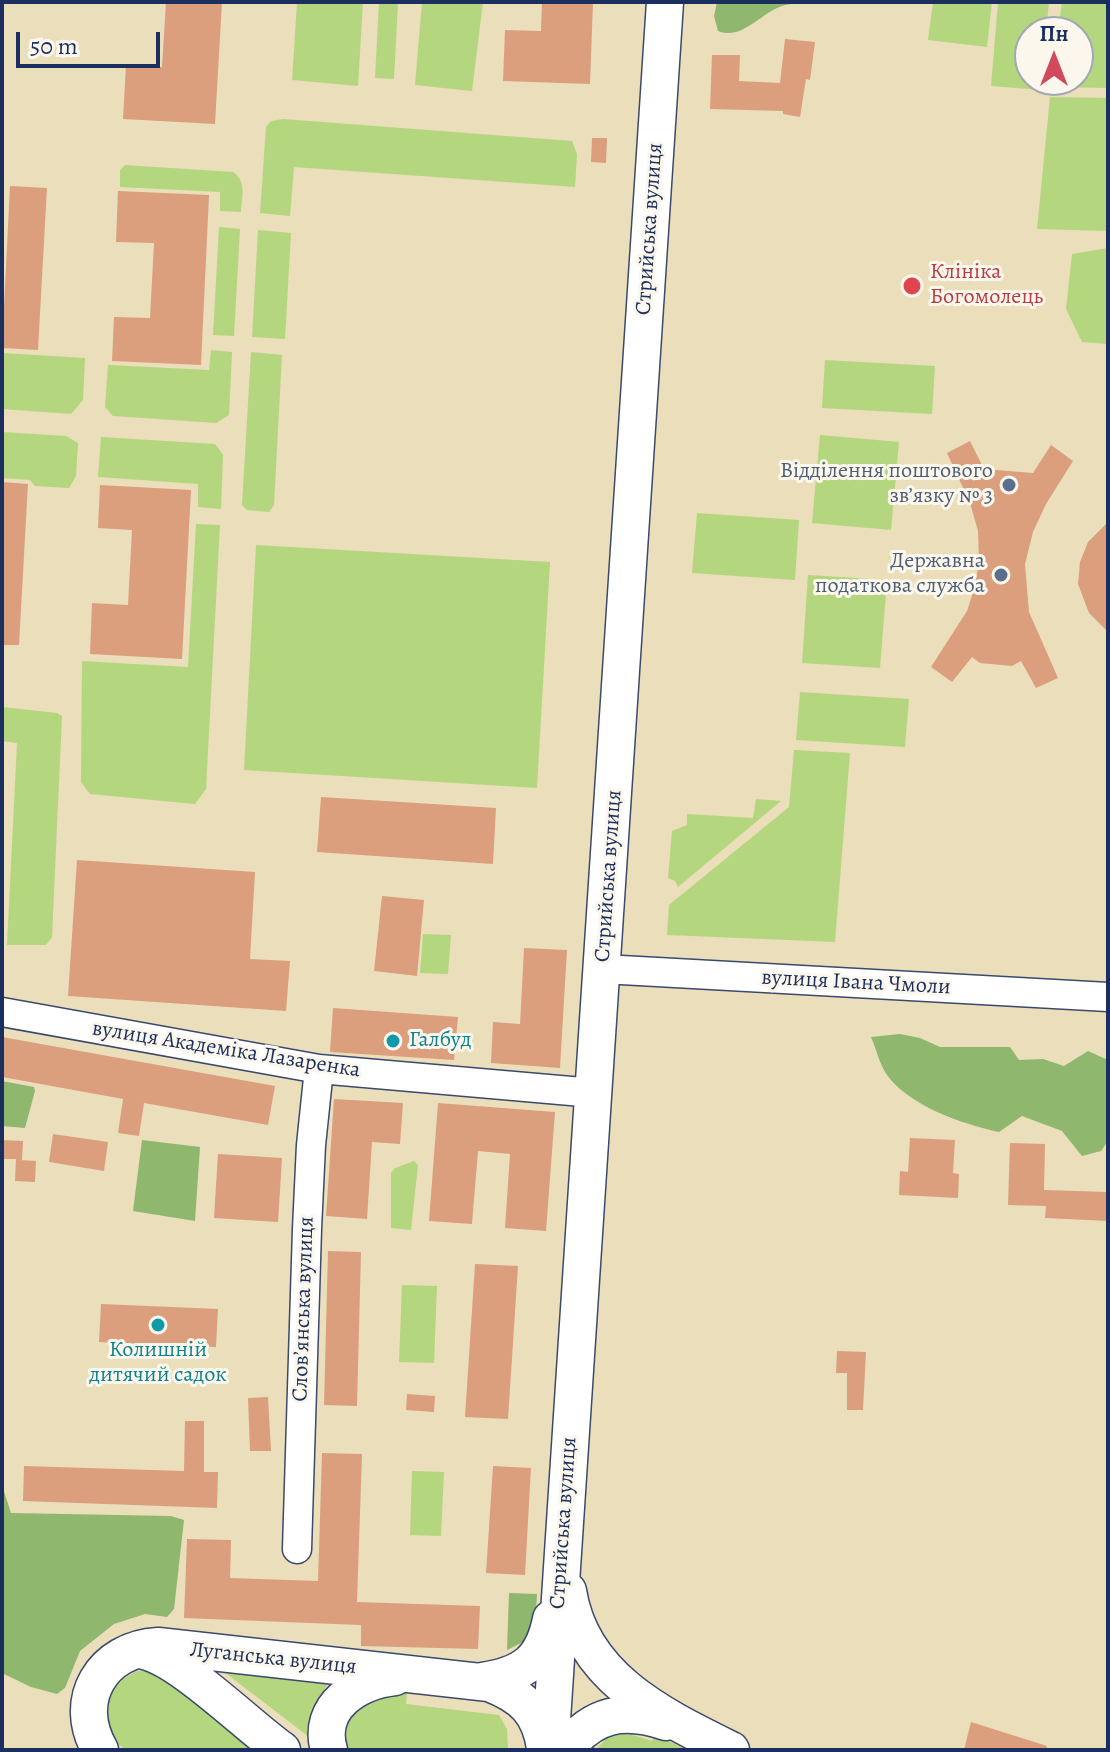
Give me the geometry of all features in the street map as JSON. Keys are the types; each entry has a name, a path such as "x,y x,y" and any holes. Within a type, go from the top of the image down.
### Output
{"main road":[{"name":"Стрийська вулиця","path":"548,1750 603,969 665,2"},
{"name":"Луганська вулиця","path":"132,1650 172,1647 415,1675 482,1681 501,1678 523,1669 535,1658 548,1632 562,1554"},
{"path":"562,1554 575,1622 594,1657 635,1696 690,1730 731,1750"},
{"name":"Луганська вулиця","path":"132,1650 147,1652 166,1661 282,1750"},
{"path":"100,1750 88,1724 93,1687 109,1665 132,1650"},
{"name":"Луганська вулиця","path":"329,1750 327,1730 330,1718 347,1693 363,1684 415,1675"},
{"name":"Луганська вулиця","path":"482,1681 517,1696 531,1709 542,1727 548,1750"},
{"path":"565,1750 584,1728 627,1713 690,1730"}],"street":[{"name":"вулиця Івана Чмоли","path":"603,969 1108,997"},
{"name":"вулиця Академіка Лазаренка","path":"2,1012 319,1069 594,1093"},
{"name":"Словʼянська вулиця","path":"297,1549 307,1215 319,1069"}],"green space":[{"path":"297,2 363,2 358,86 292,80"},
{"path":"379,2 398,2 394,79 375,78"},
{"path":"422,2 483,2 472,91 415,85"},
{"path":"717,2 803,2 780,7 741,30 726,33 718,31 714,16"},
{"path":"933,2 992,2 987,47 928,40"},
{"path":"998,2 1049,2 1048,16 1014,16 1014,88 991,86"},
{"path":"1062,2 1108,2 1108,88 1094,88 1094,16 1060,16"},
{"path":"1050,97 1108,98 1108,231 1037,229"},
{"path":"283,119 572,141 577,154 575,187 294,167 290,216 260,213 266,127 271,121"},
{"path":"125,165 233,172 242,185 241,212 220,211 220,192 120,187 120,170"},
{"path":"219,227 240,229 234,336 213,335"},
{"path":"258,230 291,233 285,339 252,337"},
{"path":"1108,248 1108,344 1082,342 1066,309 1072,254"},
{"path":"211,350 232,352 229,415 216,423 113,416 105,407 108,365 209,370"},
{"path":"251,352 282,355 274,505 269,512 247,510 242,505"},
{"path":"2,353 85,358 83,400 71,414 2,409"},
{"path":"825,360 935,366 932,414 822,408"},
{"path":"2,432 66,436 78,443 76,476 69,488 35,486 30,480 2,478"},
{"path":"820,435 899,442 891,530 812,523"},
{"path":"101,437 215,444 223,455 221,509 198,507 198,484 98,477"},
{"path":"697,513 799,520 795,580 692,573"},
{"path":"196,524 220,525 206,789 195,804 90,794 81,782 82,661 188,667"},
{"path":"256,545 550,562 537,788 244,770"},
{"path":"808,575 887,580 880,668 802,663"},
{"path":"800,692 909,699 905,747 796,740"},
{"path":"2,707 62,716 52,937 46,945 7,945 17,743 2,741"},
{"path":"794,750 850,753 835,942 667,935 669,905 789,807"},
{"path":"756,799 781,801 678,887 675,881 668,878 672,831 687,825 687,814 753,818"},
{"path":"423,934 451,935 448,974 420,973"},
{"path":"900,1034 940,1047 1010,1047 1019,1060 1043,1059 1064,1066 1088,1051 1108,1060 1108,1141 1101,1151 1082,1156 1062,1131 1022,1116 999,1132 969,1124 921,1104 907,1095 885,1072 871,1037"},
{"path":"2,1081 34,1087 25,1128 2,1126"},
{"path":"142,1140 200,1147 195,1221 133,1211"},
{"path":"414,1161 418,1165 411,1230 391,1228 391,1173 395,1168"},
{"path":"402,1285 437,1286 434,1363 399,1362"},
{"path":"412,1471 444,1472 441,1536 410,1535"},
{"path":"2,1485 11,1513 171,1516 184,1520 174,1609 167,1617 145,1614 114,1624 80,1651 65,1688 57,1694 31,1687 2,1673"},
{"path":"509,1593 537,1594 535,1629 525,1641 507,1650"},
{"path":"210,1661 333,1676 317,1705 309,1737"},
{"path":"138,1671 157,1671 262,1750 127,1750 116,1742 109,1731 106,1708 117,1686"},
{"path":"390,1692 407,1693 406,1704 499,1715 507,1729 508,1750 346,1750 346,1724 353,1710"},
{"path":"627,1733 652,1741 655,1734 687,1750 595,1750 607,1738"}],"building":[{"path":"166,2 222,2 215,124 123,119 126,65 162,67"},
{"path":"542,2 593,2 590,84 503,81 505,30 541,31"},
{"path":"785,39 815,42 810,80 806,79 800,117 783,114 783,111 710,109 712,55 740,55 739,81 780,83"},
{"path":"592,138 607,138 606,163 591,162"},
{"path":"10,186 47,188 38,350 2,348"},
{"path":"118,191 209,195 201,365 112,361 114,317 150,318 154,243 116,242"},
{"name":"Державна податкова служба","path":"970,441 984,469 1033,473 1051,445 1073,461 1046,504 1033,532 1025,564 1029,612 1058,678 1036,688 1021,661 1012,666 980,663 972,657 952,682 931,667 967,611 975,586 979,561 978,531 970,503 947,453"},
{"path":"2,482 28,484 19,645 2,645"},
{"path":"100,485 191,490 182,659 90,654 92,603 128,605 132,530 98,528"},
{"path":"1108,522 1108,632 1089,613 1078,584 1080,562 1088,542"},
{"path":"321,797 496,808 493,864 317,852"},
{"path":"77,860 255,872 250,959 290,961 286,1011 68,996"},
{"path":"382,896 424,900 417,976 374,971"},
{"path":"524,948 567,950 560,1068 491,1063 493,1022 520,1024"},
{"name":"Галбуд","path":"333,1008 458,1017 454,1060 330,1052"},
{"path":"2,1037 275,1086 268,1125 144,1103 139,1136 118,1133 123,1099 2,1077"},
{"path":"334,1099 403,1103 400,1144 372,1142 367,1219 326,1216"},
{"path":"438,1103 555,1112 546,1231 505,1228 510,1154 478,1151 472,1224 429,1221"},
{"path":"53,1134 108,1142 104,1171 49,1162"},
{"path":"910,1138 955,1140 953,1173 959,1174 958,1198 899,1195 900,1171 908,1172"},
{"path":"2,1140 23,1141 22,1160 19,1160 36,1161 35,1182 15,1181 16,1159 2,1159"},
{"path":"1010,1143 1045,1144 1044,1190 1108,1192 1108,1221 1045,1218 1046,1206 1008,1205"},
{"path":"218,1154 282,1158 278,1222 214,1218"},
{"path":"328,1251 361,1252 357,1406 324,1405"},
{"path":"475,1264 518,1266 508,1419 465,1417"},
{"name":"Колишній дитячий садок","path":"101,1304 218,1309 216,1347 99,1342"},
{"path":"837,1351 866,1352 863,1410 847,1410 847,1373 836,1373"},
{"path":"407,1394 435,1396 434,1412 406,1410"},
{"path":"268,1397 271,1451 250,1451 248,1398"},
{"path":"185,1421 204,1421 204,1472 218,1472 217,1508 23,1501 24,1466 184,1471"},
{"path":"322,1453 362,1454 357,1602 480,1606 478,1649 361,1646 361,1625 184,1618 187,1539 231,1540 230,1578 318,1581"},
{"path":"493,1466 531,1468 525,1575 486,1573"},
{"path":"971,1722 1047,1746 1046,1750 964,1750"}],"place":[{"name":"Клініка Богомолець","path":"912,286"},
{"name":"Відділення поштового зв’язку № 3","path":"1009,485"},
{"name":"Державна податкова служба","path":"1001,575"},
{"name":"Галбуд","path":"393,1041"},
{"name":"Колишній дитячий садок","path":"158,1325"}]}
